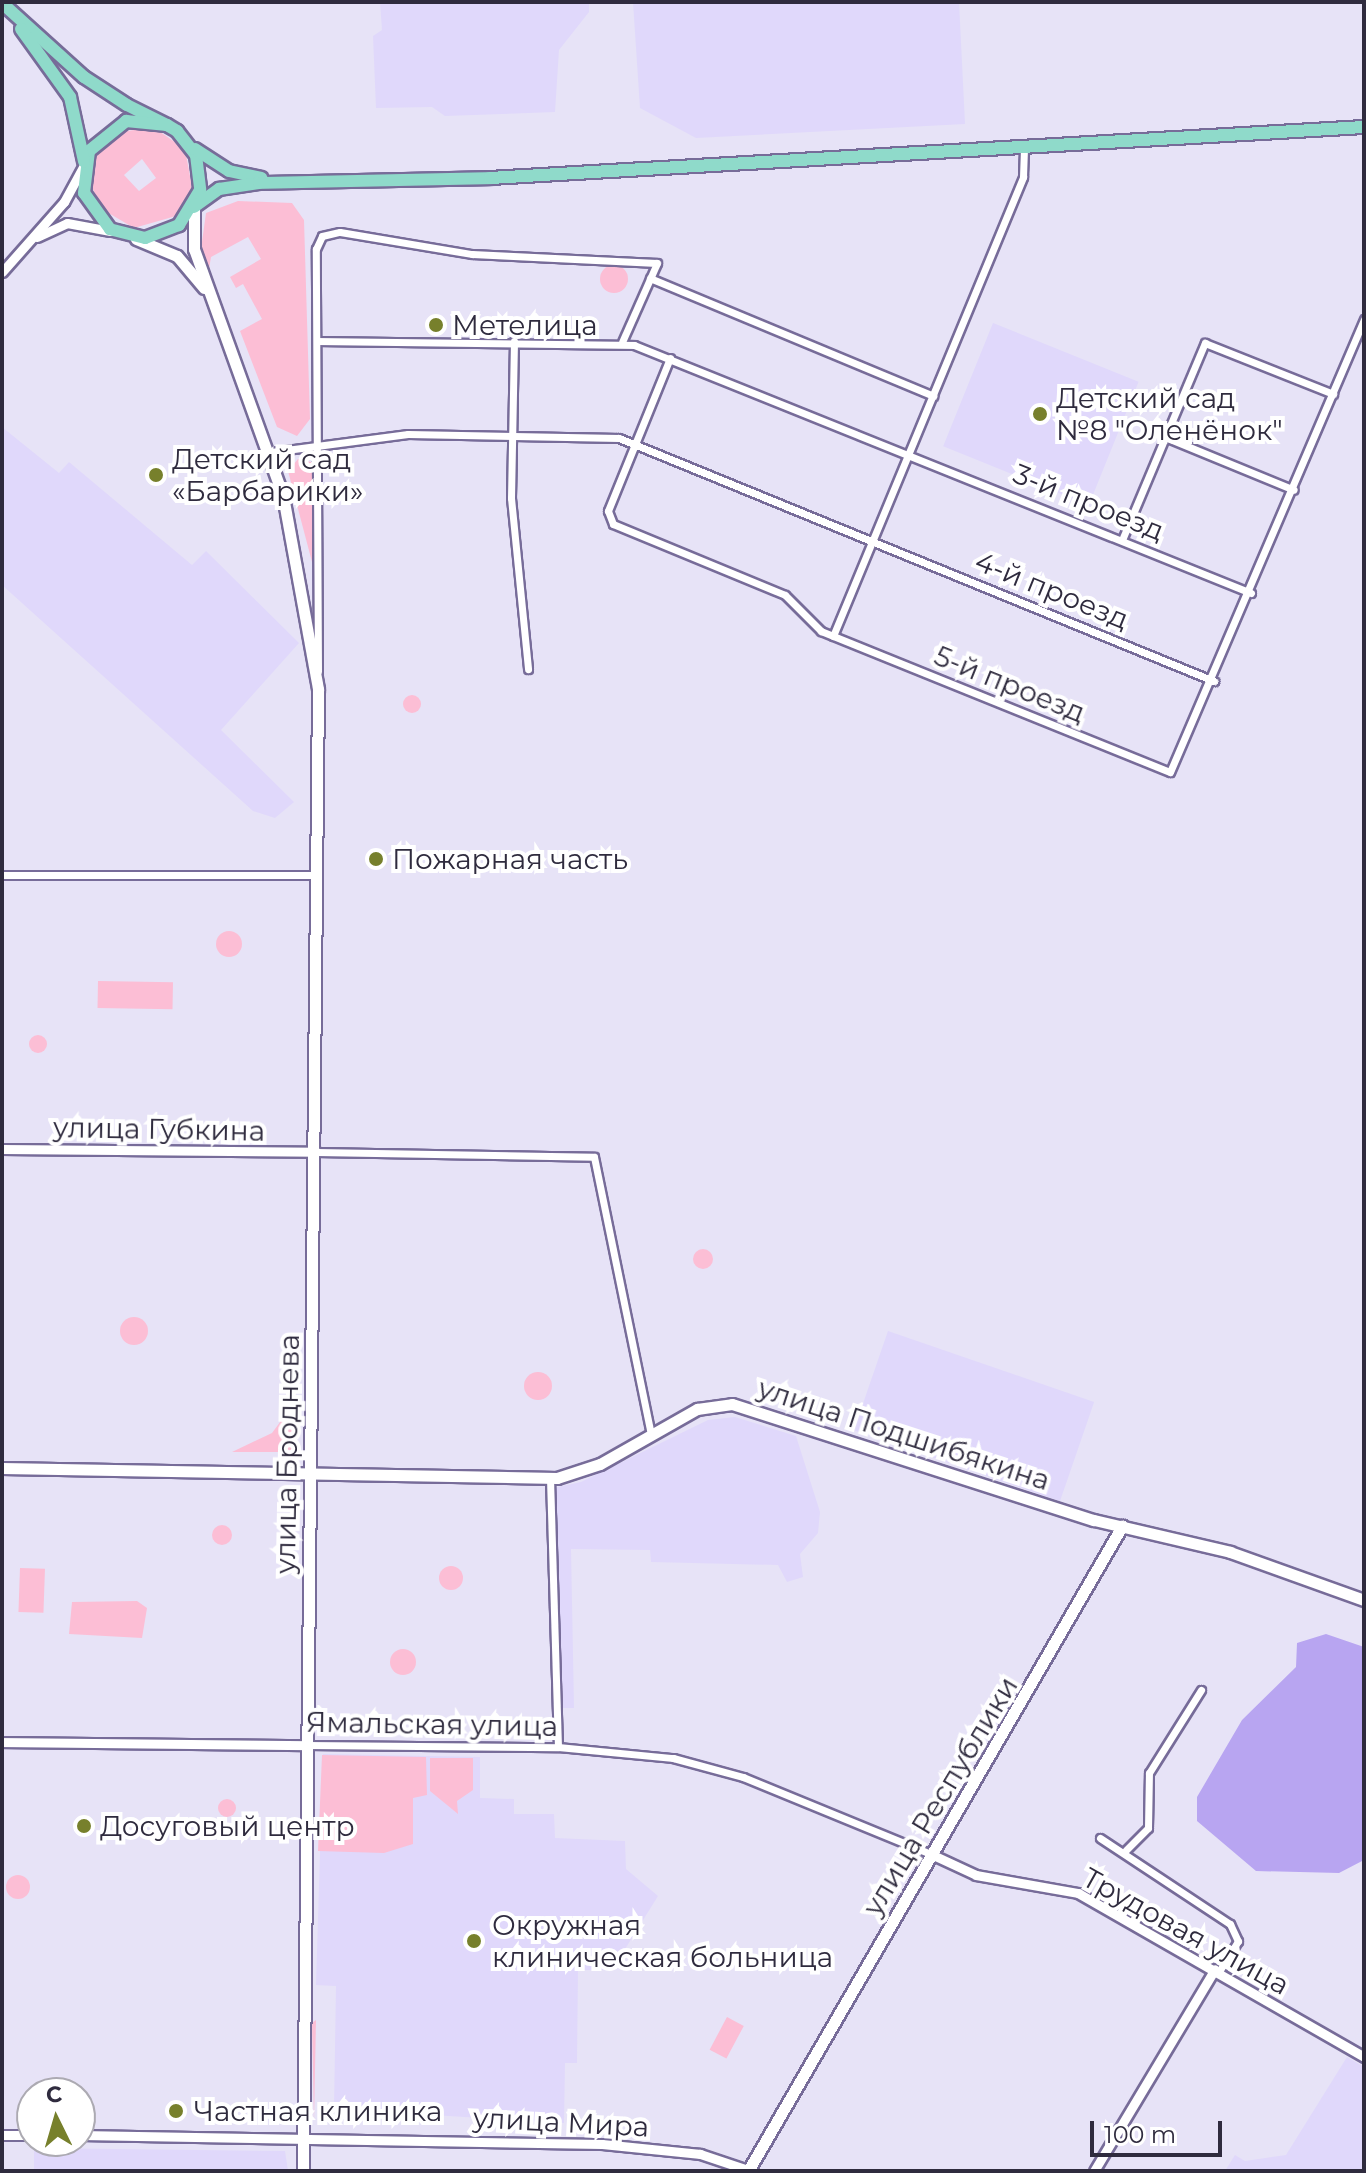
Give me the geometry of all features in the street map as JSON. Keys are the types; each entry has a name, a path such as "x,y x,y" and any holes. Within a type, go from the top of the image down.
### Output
{"main road":[{"path":"2,4 84,77 167,125 192,147 229,171 280,181"},
{"path":"2,4 70,97 84,165 87,202 127,236 177,256 211,298"},
{"path":"84,165 94,143 117,125 146,119 167,125"},
{"path":"127,236 169,232 194,207 219,189 280,181 490,178 1364,127"},
{"path":"192,147 201,172 192,238 211,298"},
{"name":"улица Броднева","path":"211,298 271,452 304,586 318,689 319,875 303,2171"},
{"name":"улица Подшибякина","path":"2,1468 550,1478 588,1470 697,1409 740,1406 1122,1526 1230,1552 1364,1600"},
{"name":"улица Республики","path":"749,2170 1122,1526"}],"street":[{"path":"833,636 1023,177 1024,148"},
{"path":"2,272 28,243 84,165"},
{"path":"28,243 67,223 127,236"},
{"path":"318,689 320,442 316,249 329,233 472,254 638,259 657,263 622,342"},
{"path":"650,278 933,396"},
{"path":"1214,681 1364,319"},
{"name":"3-й проезд","path":"319,341 622,342 910,452 1251,593"},
{"path":"514,341 511,436 528,669"},
{"path":"1122,540 1205,343 1333,394"},
{"path":"635,443 670,358"},
{"name":"4-й проезд","path":"271,452 320,442 511,436 635,443 1214,681"},
{"path":"1165,437 1294,490"},
{"name":"5-й проезд","path":"635,443 609,520 785,595 833,636 1170,772 1214,681"},
{"path":"2,875 319,875"},
{"name":"улица Губкина","path":"2,1149 316,1152"},
{"path":"316,1152 577,1154 598,1160 651,1434"},
{"path":"550,1478 558,1747"},
{"path":"1126,1850 1148,1828 1149,1773 1201,1690"},
{"name":"Ямальская улица","path":"2,1742 558,1747 673,1758 743,1777 933,1855"},
{"path":"1094,2171 1217,1970 1238,1941 1224,1918 1126,1850 1100,1838"},
{"name":"Трудовая улица","path":"933,1855 976,1875 1078,1893 1364,2057"},
{"name":"улица Мира","path":"96,2135 625,2145 700,2154 749,2170"}],"shaded area":[{"path":"380,2 589,2 589,12 559,50 555,112 445,116 432,107 376,108 373,36 382,30"},
{"path":"633,2 959,2 965,124 696,138 640,108"},
{"path":"153,127 185,149 192,187 176,216 134,228 100,208 91,184 94,158 115,133","holes":["142,159 156,178 139,191 124,175"]},
{"path":"238,201 292,203 304,220 310,419 297,436 277,427 240,331 262,319 243,284 236,288 230,277 261,259 248,237 211,257 209,269 201,249 206,213"},
{"path":"614,265 624,269 628,279 624,289 614,293 604,289 600,279 604,269"},
{"name":"Детский сад №8 \"Оленёнок\"","path":"993,323 1139,382 1089,505 943,446"},
{"path":"2,427 59,473 69,462 192,565 206,551 299,643 221,730 294,802 275,818 253,811 2,585"},
{"path":"298,459 315,463 316,577 288,471"},
{"path":"412,695 421,704 412,713 403,704"},
{"path":"229,931 238,935 242,944 238,953 229,957 220,953 216,944 220,935"},
{"path":"98,981 173,982 173,1009 98,1008"},
{"path":"34,1035 42,1035 47,1044 45,1051 34,1053 29,1048 29,1040"},
{"path":"703,1249 710,1252 713,1259 710,1266 703,1269 696,1266 693,1259 696,1252"},
{"path":"134,1317 144,1321 148,1331 144,1341 134,1345 124,1341 120,1331 124,1321"},
{"path":"888,1331 1094,1402 1060,1501 854,1430"},
{"path":"538,1372 548,1376 552,1386 548,1396 538,1400 528,1396 524,1386 528,1376"},
{"path":"292,1406 295,1452 232,1452 272,1433"},
{"path":"735,1417 796,1436 820,1512 818,1533 800,1554 803,1577 787,1582 778,1565 651,1562 650,1550 571,1549 574,1708 561,1708 553,1488 581,1482 708,1420"},
{"path":"222,1525 229,1528 232,1535 229,1542 222,1545 215,1542 212,1535 215,1528"},
{"path":"451,1566 462,1573 463,1578 456,1589 451,1590 440,1583 439,1578 446,1567"},
{"path":"20,1568 45,1569 43,1613 18,1612"},
{"path":"137,1601 147,1608 142,1638 69,1634 72,1602"},
{"path":"1326,1634 1364,1647 1364,1860 1339,1873 1256,1871 1197,1821 1197,1797 1242,1720 1296,1667 1297,1643"},
{"path":"403,1649 412,1653 416,1662 412,1671 403,1675 394,1671 390,1662 394,1653"},
{"name":"Окружная клиническая больница","path":"323,1754 480,1757 480,1798 514,1799 514,1814 554,1814 555,1838 625,1841 626,1869 658,1896 612,1970 578,1970 577,2063 565,2063 564,2123 334,2109 336,1986 316,1985"},
{"path":"322,1755 426,1757 427,1795 413,1798 413,1844 384,1853 318,1851"},
{"path":"430,1758 473,1758 473,1790 457,1801 458,1814 430,1791"},
{"path":"223,1799 231,1799 236,1808 234,1815 223,1817 218,1812 218,1804"},
{"path":"18,1875 27,1878 30,1887 27,1896 18,1899 9,1896 6,1887 9,1878"},
{"path":"1241,1953 1248,1956 1251,1963 1248,1970 1241,1973 1234,1970 1231,1963 1234,1956"},
{"path":"727,2017 744,2026 726,2059 710,2050"},
{"path":"316,2020 314,2121 312,2023"},
{"path":"1347,2057 1364,2067 1364,2171 1225,2171 1235,2155 1245,2161 1286,2155"},
{"path":"96,2149 285,2151 288,2171 34,2171 34,2157 96,2157"}],"place":[{"name":"Метелица","path":"436,325"},
{"name":"Детский сад №8 \"Оленёнок\"","path":"1040,414"},
{"name":"Детский сад «Барбарики»","path":"156,475"},
{"name":"Пожарная часть","path":"376,859"},
{"name":"Досуговый центр","path":"84,1826"},
{"name":"Окружная клиническая больница","path":"474,1941"},
{"name":"Частная клиника","path":"176,2111"}]}
